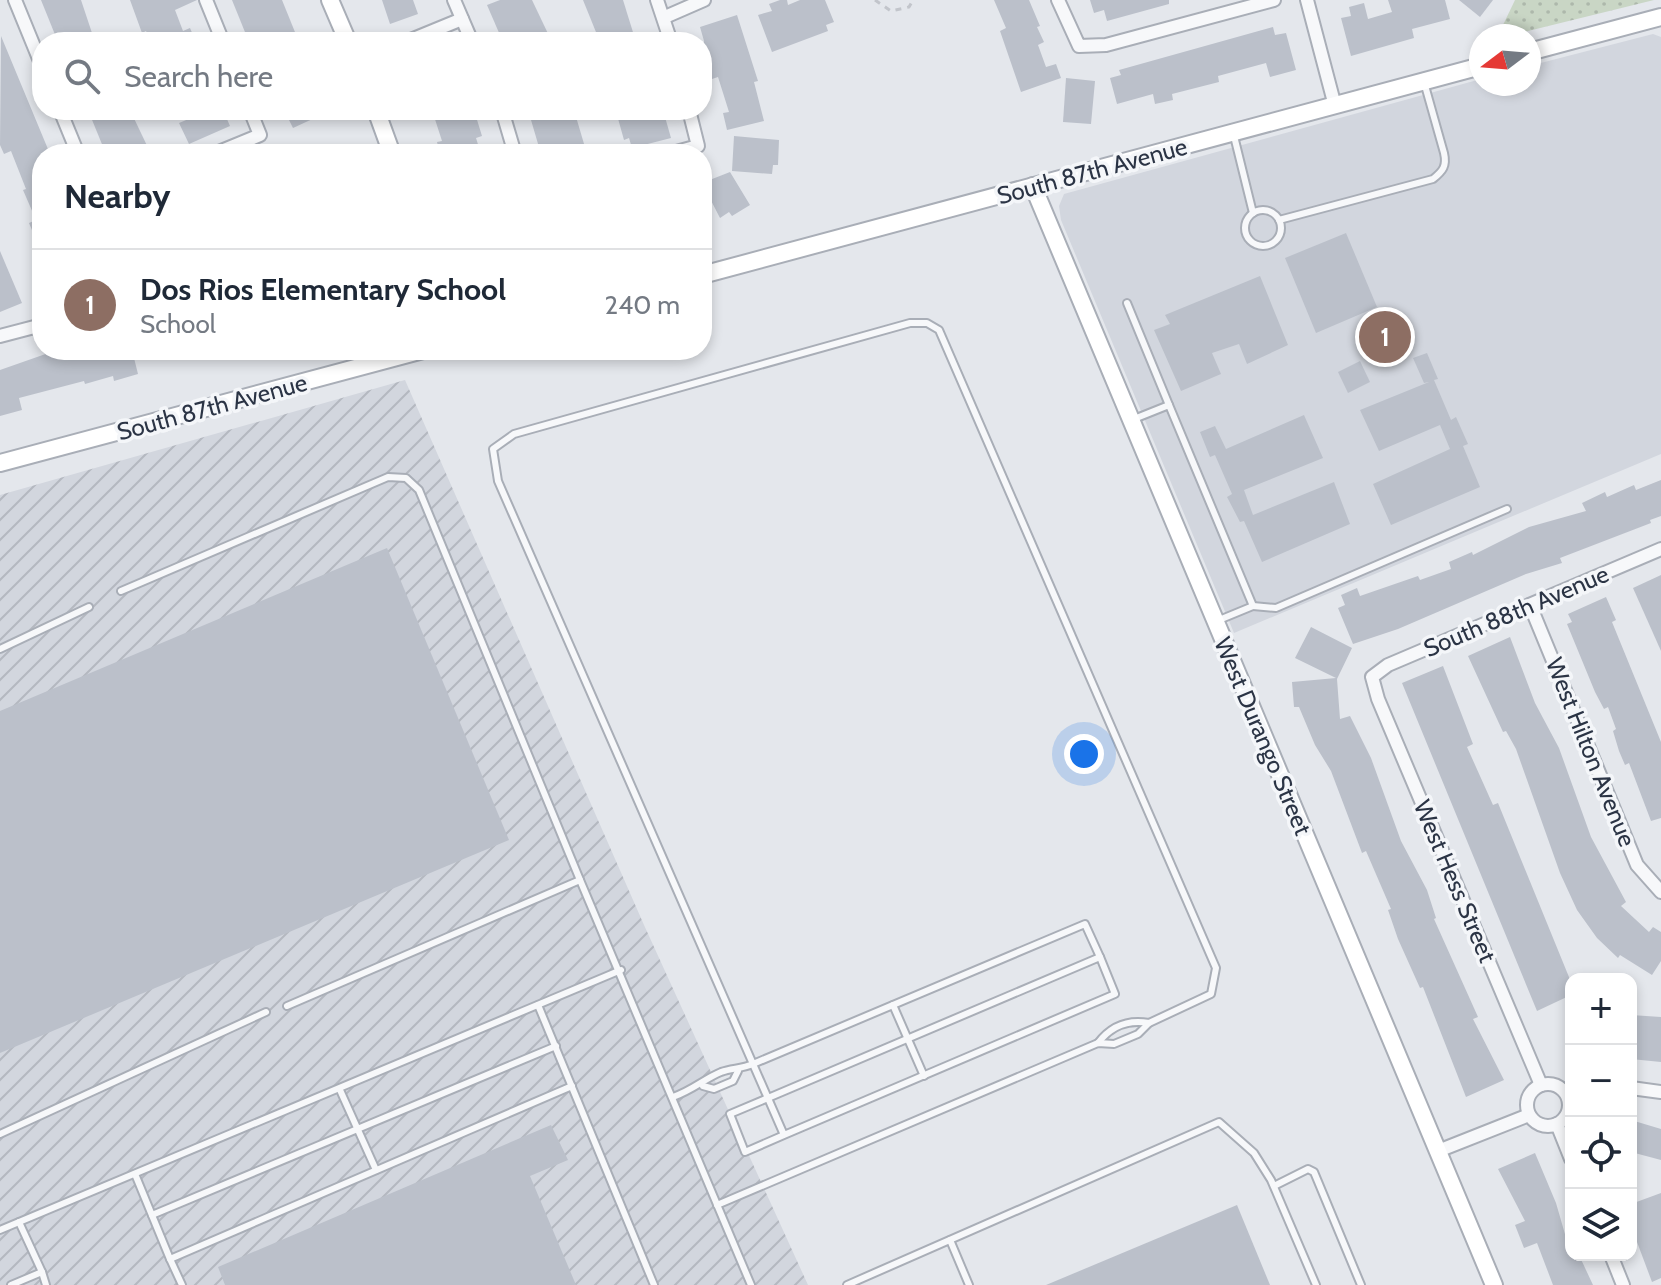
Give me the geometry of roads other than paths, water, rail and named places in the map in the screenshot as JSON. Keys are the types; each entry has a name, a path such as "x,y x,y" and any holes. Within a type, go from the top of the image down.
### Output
{"street":[{"path":"15,0 32,42"},
{"path":"206,0 219,32"},
{"path":"330,0 344,32"},
{"path":"454,0 468,32"},
{"path":"657,0 669,32"},
{"path":"665,17 704,0"},
{"path":"1058,0 1079,46 1106,45 1274,0"},
{"path":"1307,0 1335,106"},
{"path":"1541,49 1661,17"},
{"path":"430,32 462,19"},
{"name":"South 87th Avenue","path":"712,272 1469,69"},
{"path":"64,120 74,144"},
{"path":"238,144 260,135 254,120"},
{"path":"380,120 388,144"},
{"path":"505,120 512,144"},
{"path":"692,120 698,144"},
{"name":"West Durango Street","path":"1033,186 1494,1285"},
{"path":"0,336 32,328"},
{"name":"South 87th Avenue","path":"0,463 386,360"},
{"name":"South 88th Avenue","path":"1372,677 1388,665 1661,549"},
{"name":"West Hilton Avenue","path":"1530,605 1637,865 1661,892"},
{"name":"West Hess Street","path":"1372,677 1378,699 1541,1085"},
{"path":"1565,1094 1554,1085 1541,1085 1530,1093 1529,1115 1538,1124 1557,1124 1565,1115"},
{"path":"1637,1089 1661,1092"},
{"path":"1438,1151 1529,1115"},
{"path":"1557,1124 1565,1144"},
{"path":"1613,1261 1623,1285"}],"lane":[{"path":"1279,220 1433,179 1442,172 1446,163 1444,153 1424,82"},
{"path":"1233,133 1253,213 1246,229 1250,239 1259,245 1270,245 1278,238 1279,220"},
{"path":"1253,213 1265,210 1279,220"},
{"path":"1127,303 1253,606"},
{"path":"717,1205 1098,1043 1114,1044 1138,1034 1149,1023 1211,994 1216,968 947,346 939,330 927,323 910,323 514,434 493,449 498,481 784,1135"},
{"path":"1130,421 1169,405"},
{"path":"121,591 388,477 406,478 419,490 751,1285"},
{"path":"1215,622 1253,606 1276,608 1507,509"},
{"path":"0,649 89,607"},
{"path":"287,1006 580,880"},
{"path":"703,1086 708,1078 738,1071 1085,924 1100,957 1115,994 745,1152 730,1114 1100,957"},
{"path":"0,1230 621,970"},
{"path":"538,1005 654,1285"},
{"path":"893,1005 924,1076"},
{"path":"0,1134 266,1012"},
{"path":"1098,1043 1108,1030 1135,1020 1149,1023"},
{"path":"152,1215 556,1046"},
{"path":"673,1097 703,1086 714,1089 733,1081 738,1071"},
{"path":"170,1259 572,1086"},
{"path":"340,1090 376,1170"},
{"path":"847,1285 1219,1122 1254,1153 1274,1186 1316,1285"},
{"path":"1274,1186 1308,1169 1314,1172 1361,1285"},
{"path":"135,1174 182,1285"},
{"path":"19,1222 46,1285"},
{"path":"950,1240 969,1285"},
{"path":"11,1285 42,1272"}],"place":[{"name":"Dos Rios Elementary School","path":"1385,337"}]}
